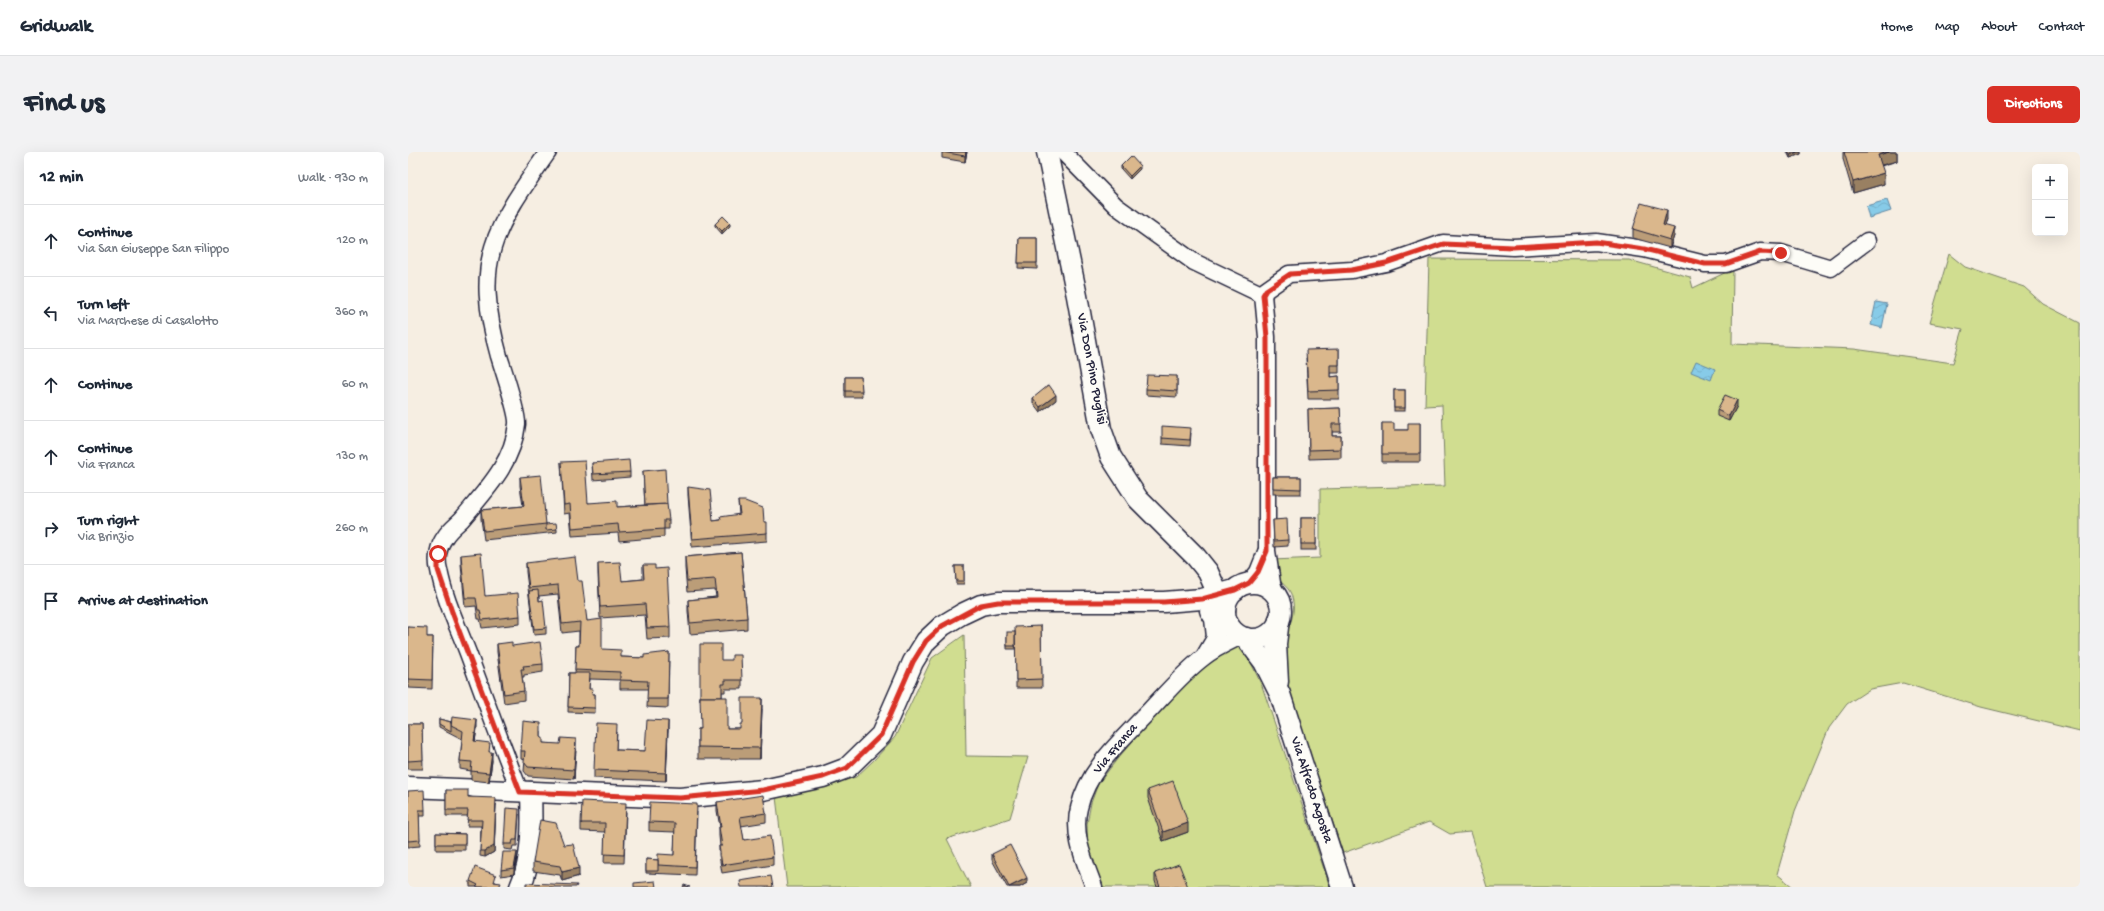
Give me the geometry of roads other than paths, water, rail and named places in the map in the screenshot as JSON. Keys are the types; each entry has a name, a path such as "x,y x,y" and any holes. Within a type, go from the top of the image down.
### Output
{"street":[{"path":"520,887 524,878 532,828 525,792 452,612 438,570 438,554 444,537 461,520 505,464 513,444 518,421 496,346 489,312 487,272 489,256 501,224 515,199 548,152"},
{"name":"Via Don Pino Puglisi","path":"1047,152 1077,296 1101,429 1111,457 1123,478 1138,499 1196,557"},
{"path":"1063,152 1116,206 1194,262 1263,295"},
{"path":"1276,595 1272,583 1267,551 1267,337 1263,295 1266,290 1290,274 1352,270 1386,263 1443,244 1513,247 1596,242 1644,249 1705,264 1726,264 1760,252 1781,253 1831,268 1867,241"},
{"path":"1204,656 1230,612 1258,572 1267,551"},
{"path":"1196,557 1223,575 1230,612"},
{"name":"Via Alfredo Agosta","path":"1196,557 1208,572 1230,612 1264,662 1280,694 1342,887"},
{"path":"1204,656 1230,612 1264,585 1276,595"},
{"name":"Via Alfredo Agosta","path":"1276,595 1281,611 1276,658 1280,694"},
{"path":"408,787 696,798 763,790 823,777 847,768 881,735 913,662 926,641 942,626 981,605 998,602 1164,602 1230,612 1263,637 1276,626 1279,619"},
{"name":"Via Franca","path":"1094,887 1080,850 1076,830 1078,808 1088,782 1112,751 1175,683 1204,656"}],"water":[{"path":"1887,200 1891,211 1869,218 1866,206"},
{"path":"1876,302 1887,304 1882,328 1871,325"},
{"path":"1696,361 1715,369 1711,380 1691,372"}]}
